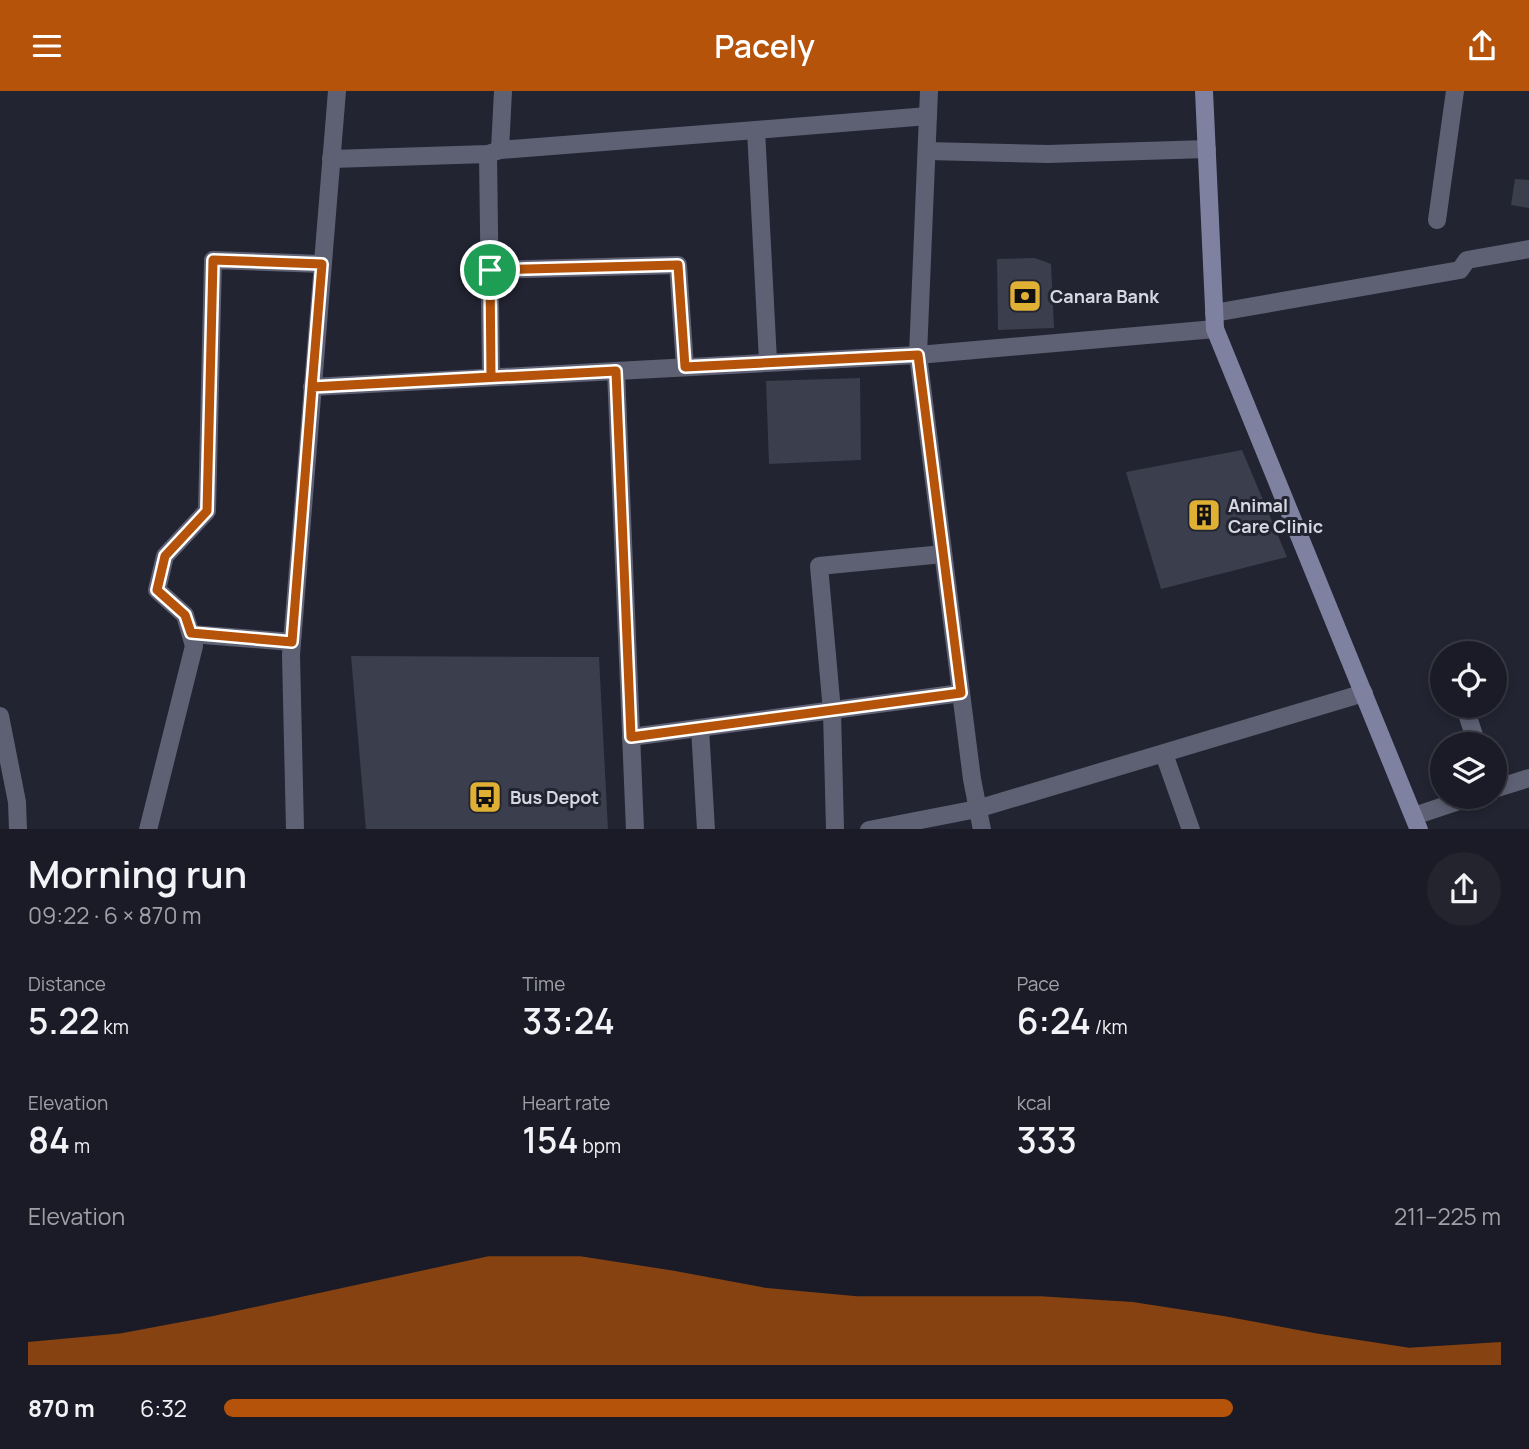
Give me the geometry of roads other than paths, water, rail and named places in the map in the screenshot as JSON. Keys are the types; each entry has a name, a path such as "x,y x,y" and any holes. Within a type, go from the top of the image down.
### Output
{"main road":[{"path":"1204,91 1215,321 1416,823"}],"street":[{"path":"295,829 292,642 337,91"},
{"path":"491,377 490,270 494,152 503,91"},
{"path":"929,91 918,355 961,693 982,829"},
{"path":"1437,220 1455,91"},
{"path":"331,159 494,152 928,116"},
{"path":"756,130 768,362"},
{"path":"927,151 1048,154 1207,149"},
{"path":"312,387 918,355 1215,321 1460,270 1467,260 1529,249"},
{"path":"148,829 194,646 185,615 157,590 165,556 207,511 213,260 322,264"},
{"path":"490,270 678,265 685,367"},
{"path":"616,371 635,829"},
{"path":"835,829 832,711 819,566 943,555"},
{"path":"191,633 292,642"},
{"path":"631,737 961,693"},
{"path":"869,829 977,809 1363,693"},
{"path":"0,716 17,803 18,829"},
{"path":"700,728 706,829"},
{"path":"1164,754 1191,829"},
{"path":"1507,785 1529,778"},
{"path":"1416,823 1446,809"}],"place":[{"name":"Canara Bank","path":"1025,296"},
{"name":"Animal Care Clinic","path":"1204,515"},
{"name":"Bus Depot","path":"485,797"}]}
